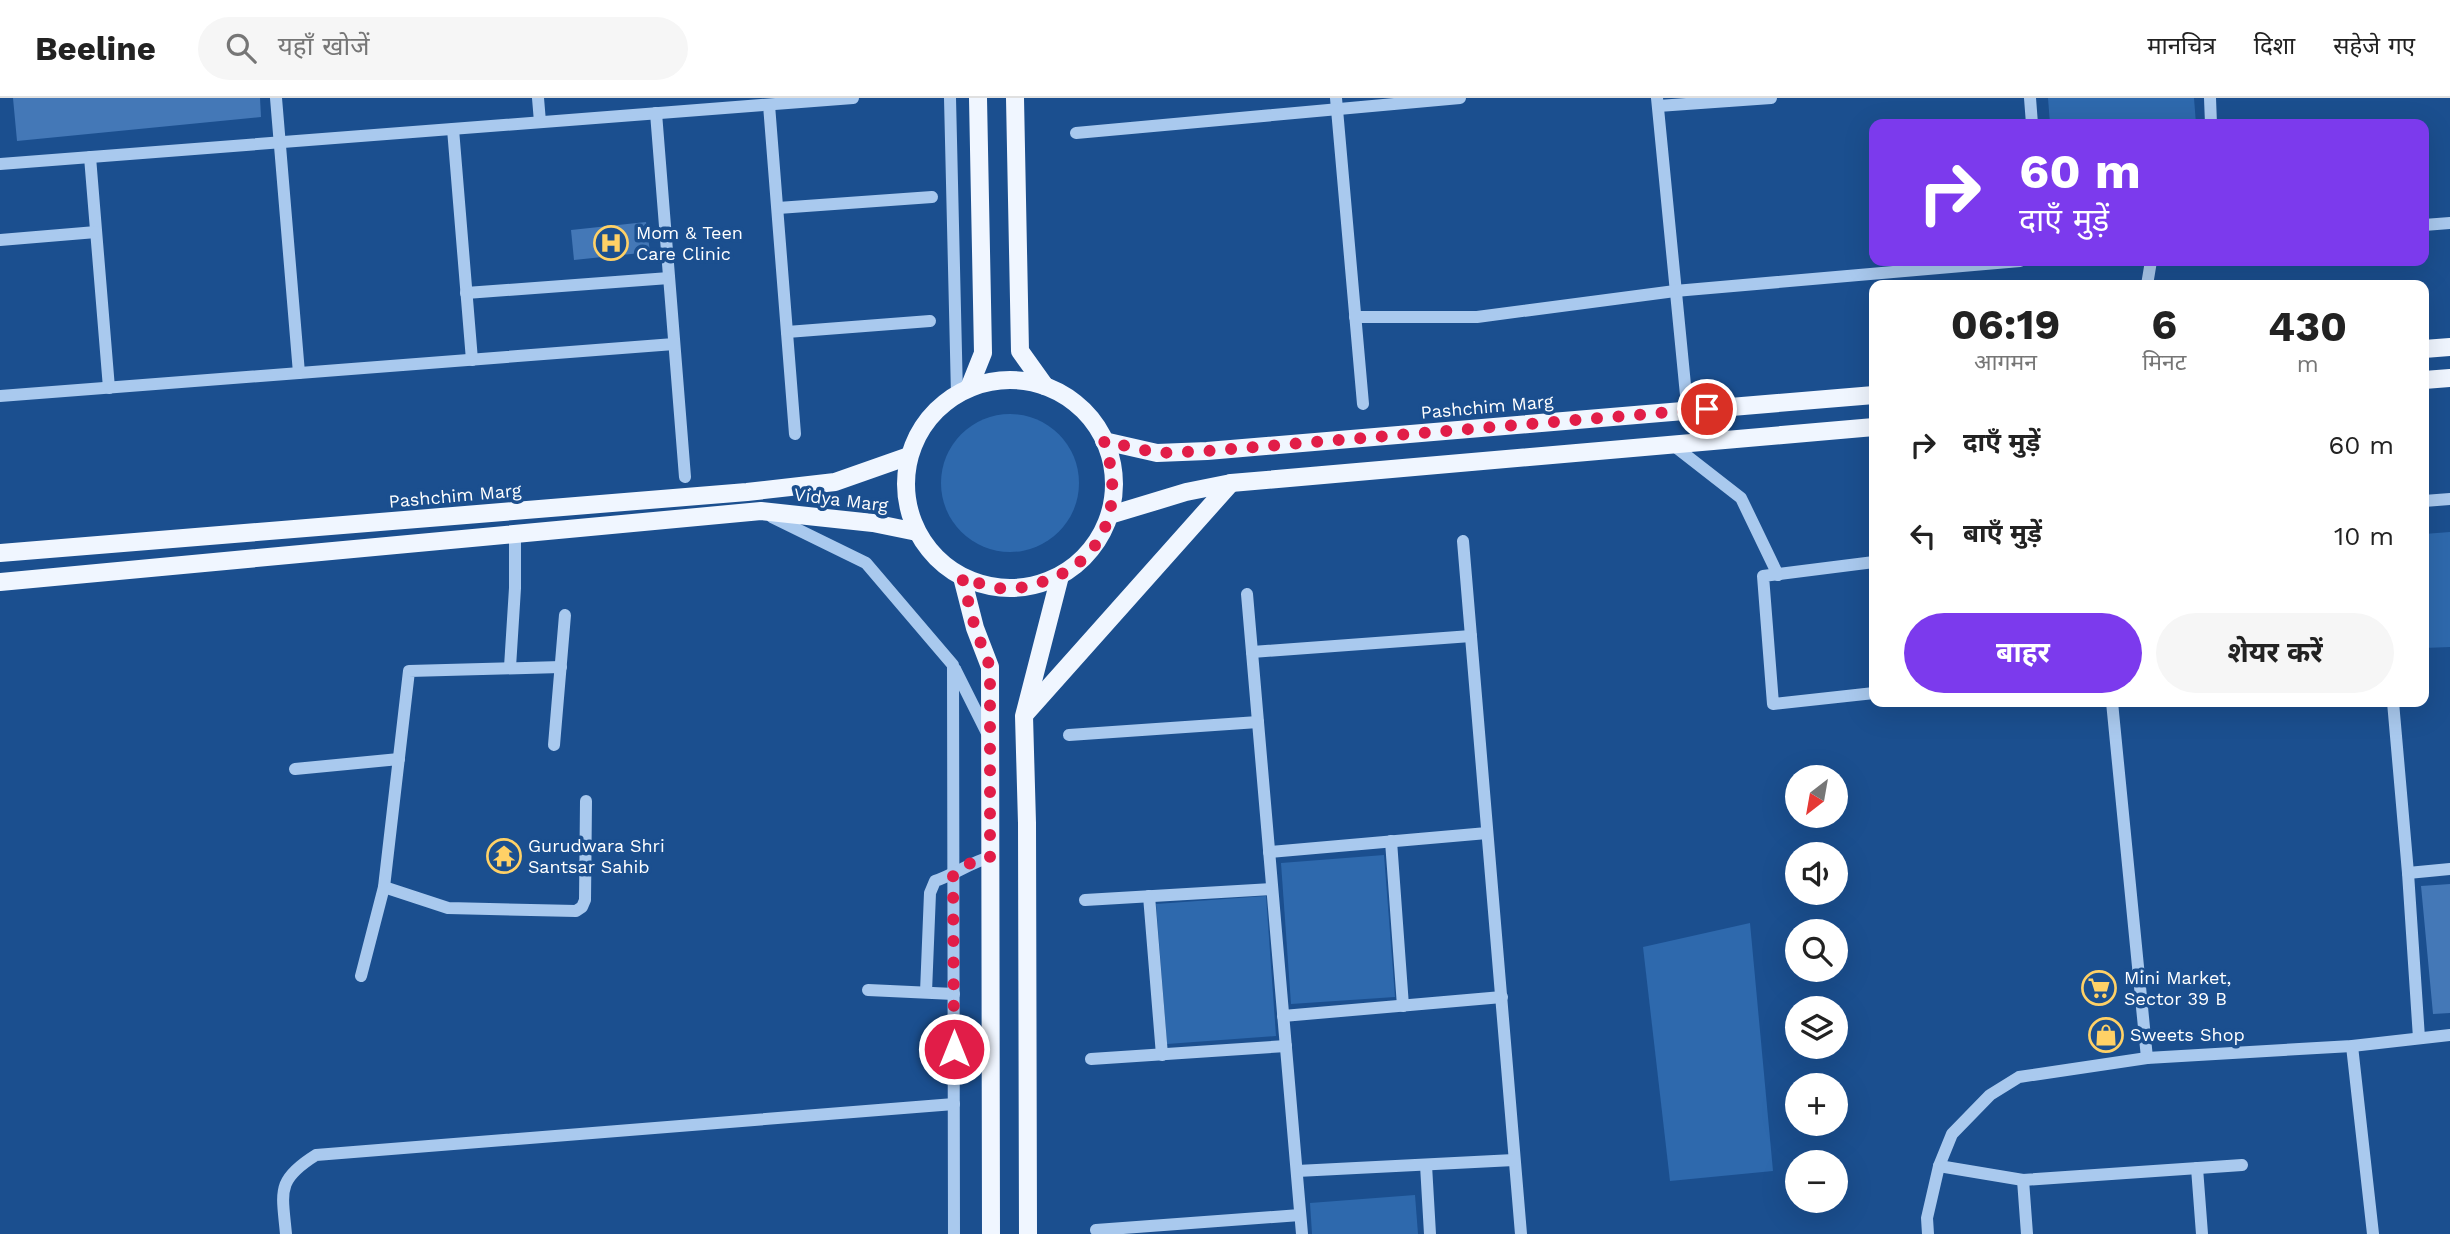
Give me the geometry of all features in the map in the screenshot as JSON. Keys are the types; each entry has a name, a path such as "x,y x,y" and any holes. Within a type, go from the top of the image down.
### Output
{"main road":[{"path":"963,391 983,352 978,98"},
{"path":"1015,98 1020,351 1045,386"},
{"path":"2429,349 2450,347"},
{"path":"2429,380 2450,378"},
{"name":"Vidya Marg","path":"1019,381 1045,386 1080,408 1096,426 1104,441 1112,464 1114,490 1110,514 1099,539 1082,560 1060,576 1028,587 994,587 962,577 936,557 917,532 909,514 906,495 905,475 909,456 925,423 937,409 963,391 993,382 1019,381"},
{"name":"Pashchim Marg","path":"1104,441 1157,453 1208,451 1869,395"},
{"path":"1110,514 1185,492 1231,483 1869,427"},
{"name":"Pashchim Marg","path":"0,553 747,492 835,482 909,456"},
{"path":"1024,716 1231,483"},
{"path":"0,582 761,512"},
{"name":"Vidya Marg","path":"761,512 873,523 917,532"},
{"path":"1028,1234 1024,716 1060,576"},
{"path":"962,577 975,628 990,667 991,1234"}],"street":[{"path":"276,98 299,373"},
{"path":"538,98 540,122"},
{"path":"0,164 656,113 714,103 769,104 853,98"},
{"path":"950,98 963,391"},
{"path":"1076,133 1336,104 1460,98"},
{"path":"1686,395 1657,102 1771,98"},
{"path":"2030,98 2032,119"},
{"path":"2210,98 2211,119"},
{"path":"769,104 795,434"},
{"path":"1336,104 1363,404"},
{"path":"656,113 685,477"},
{"path":"453,129 472,360"},
{"path":"90,157 109,388"},
{"path":"778,208 932,197"},
{"path":"2429,225 2450,223"},
{"path":"0,240 96,232"},
{"path":"1355,317 1477,317 1675,291 1962,266"},
{"path":"466,293 669,278"},
{"path":"787,331 930,321"},
{"path":"0,396 674,344"},
{"path":"1673,444 1741,498 1778,575"},
{"path":"2429,501 2450,499"},
{"path":"761,512 866,563 953,665 990,740"},
{"path":"510,667 515,535"},
{"path":"1463,541 1521,1234"},
{"path":"1869,563 1763,576 1773,704 1869,694"},
{"path":"1247,594 1302,1234"},
{"path":"554,746 565,615"},
{"path":"1252,652 1471,636"},
{"path":"953,665 954,1234"},
{"path":"361,976 384,887 409,671 561,667"},
{"path":"2112,707 2147,1058"},
{"path":"2393,707 2419,1038"},
{"path":"1069,735 1258,722"},
{"path":"295,769 399,759"},
{"path":"384,887 448,908 576,911 582,907 585,900 586,801"},
{"path":"1269,852 1487,833"},
{"path":"1391,841 1403,1006"},
{"path":"926,992 930,892 935,881 953,875 972,862 990,857"},
{"path":"2408,873 2450,869"},
{"path":"1085,900 1272,889"},
{"path":"1149,896 1162,1055"},
{"path":"868,990 954,994"},
{"path":"1283,1016 1502,997"},
{"path":"1928,1234 1927,1218 1939,1166 1952,1134 1990,1095 2019,1077 2147,1058 2352,1046 2450,1035"},
{"path":"1091,1059 1286,1046"},
{"path":"2352,1046 2373,1234"},
{"path":"286,1234 284,1186 294,1169 316,1155 954,1104"},
{"path":"1297,1171 1514,1160"},
{"path":"1426,1165 1430,1234"},
{"path":"1939,1166 2023,1180 2242,1165"},
{"path":"2197,1168 2202,1234"},
{"path":"2023,1180 2027,1234"},
{"path":"1096,1230 1144,1230 1300,1215"}],"shaded area":[{"path":"2048,98 2194,98 2196,119 2050,119"},
{"path":"1010,414 1036,419 1059,434 1074,457 1079,483 1074,509 1059,532 1036,547 1010,552 984,547 961,532 946,509 941,483 946,457 961,434 984,419"},
{"path":"2450,532 2450,647 2429,648 2429,534"},
{"path":"1384,855 1395,997 1291,1004 1281,863"},
{"path":"1266,896 1276,1036 1167,1044 1156,904"},
{"path":"1750,923 1773,1171 1670,1181 1643,947"},
{"path":"1415,1195 1418,1234 1312,1234 1310,1203"}],"building":[{"path":"13,98 260,98 261,117 17,141"},
{"path":"646,222 650,252 574,260 571,230"},
{"path":"2450,884 2450,1013 2433,1014 2421,886"}],"place":[{"name":"Mom & Teen Care Clinic","path":"611,243"},
{"name":"Gurudwara Shri Santsar Sahib","path":"504,856"},
{"name":"Mini Market, Sector 39 B","path":"2099,988"},
{"name":"Sweets Shop","path":"2106,1035"}],"route":[{"path":"954,1049 953,875 972,862 990,857 990,667 975,628 962,577 994,587 1028,587 1060,576 1082,560 1099,539 1110,514 1114,490 1112,464 1104,441 1157,453 1208,451 1707,409"}]}
